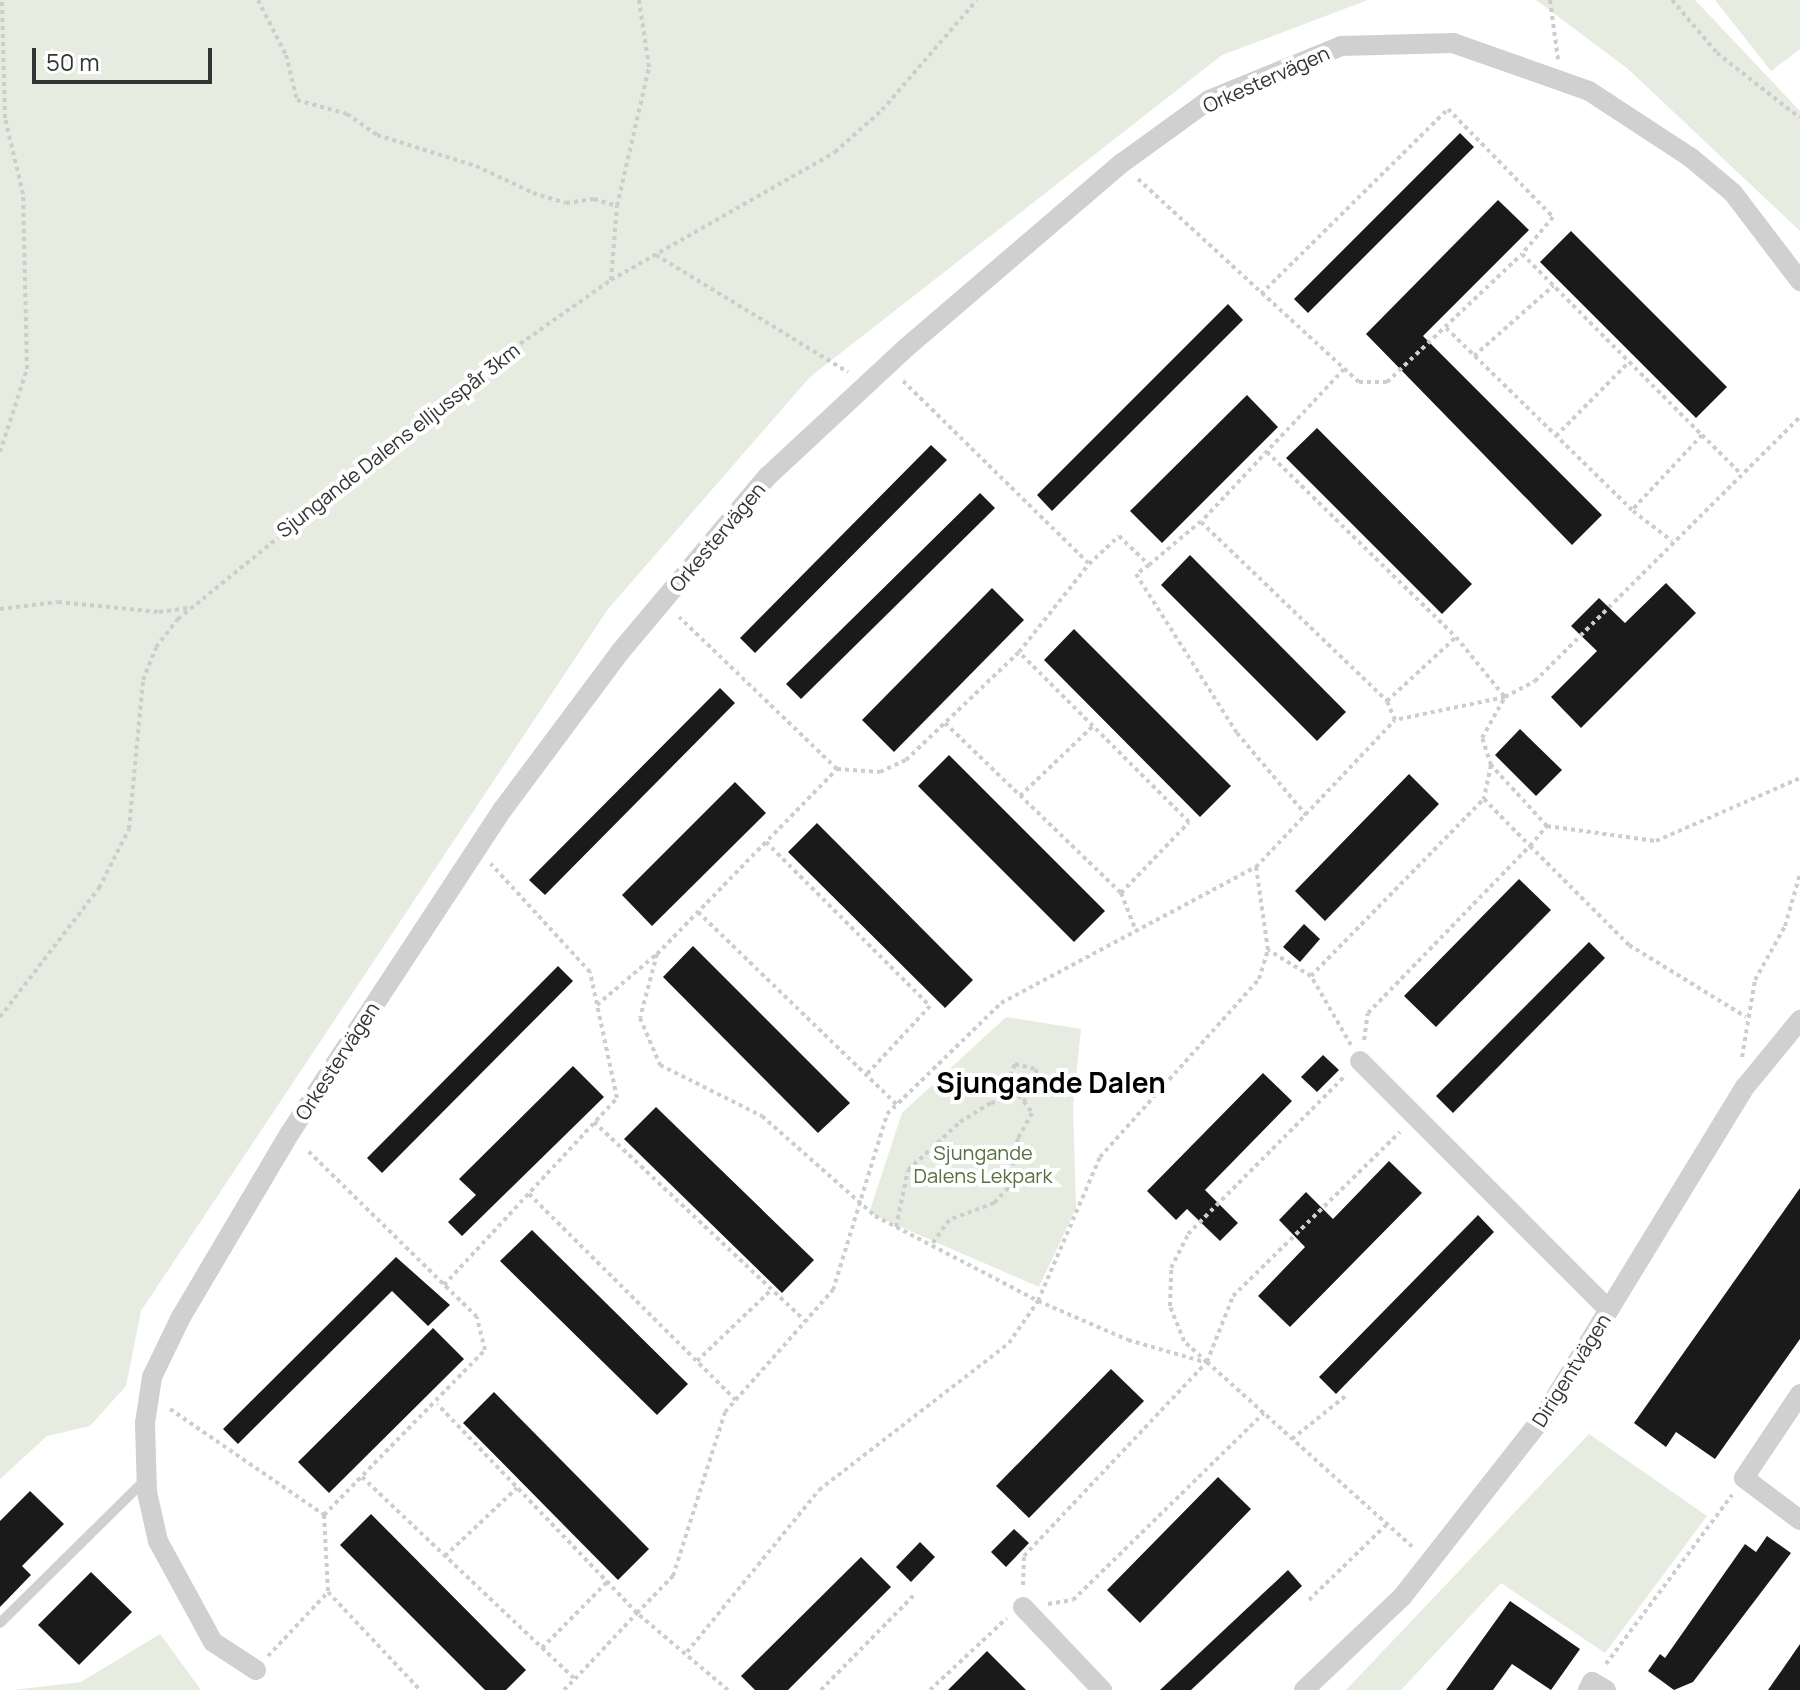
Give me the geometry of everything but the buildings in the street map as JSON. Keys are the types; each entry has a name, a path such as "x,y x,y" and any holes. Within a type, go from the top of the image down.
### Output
{"street":[{"name":"Orkestervägen","path":"256,1670 213,1642 158,1541 147,1479 149,1395 152,1377 181,1317 290,1133 477,848 662,602 767,477 887,365 1122,163 1209,100 1341,46 1453,43 1589,91 1701,166 1733,193 1800,281"},
{"name":"Dirigentvägen","path":"1304,1690 1402,1597 1544,1416 1745,1087 1800,1020"},
{"path":"1360,1061 1609,1310"},
{"path":"1800,1394 1744,1478 1800,1520"},
{"path":"1023,1607 1102,1690"}],"lane":[{"path":"0,1623 147,1479"}],"path":[{"path":"0,452 27,369 23,194 5,118 2,0"},
{"path":"258,0 286,55 297,100 347,114 377,135 476,166 533,193 566,203 594,199 617,206"},
{"path":"611,280 617,206 649,67 639,0"},
{"name":"Sjungande Dalens elljusspår 3km","path":"0,1017 99,888 129,829 143,680 156,647 191,608 494,362 611,280 835,152 882,110 977,0"},
{"path":"1550,0 1561,81"},
{"path":"1672,0 1717,53 1800,118"},
{"path":"1122,163 1261,295 1359,382 1387,382 1522,254 1553,217 1448,109 1261,295"},
{"path":"1522,254 1741,474"},
{"path":"656,255 868,383"},
{"path":"1474,356 1554,286"},
{"path":"1445,327 1632,510 1672,541"},
{"path":"1556,436 1629,362"},
{"path":"887,365 1089,564"},
{"path":"1306,815 1237,733 1136,574 1201,522 1344,369"},
{"path":"564,1690 673,1576 725,1412 833,1290 887,1114 1001,1003 1256,867 1395,720 1505,697 1535,681 1672,541 1800,417"},
{"path":"1632,510 1702,435"},
{"path":"1267,452 1456,637 1505,697"},
{"path":"1201,522 1387,701 1395,720"},
{"path":"662,602 837,769 880,772 906,760 1019,652 1089,564 1119,536 1149,565"},
{"path":"0,609 58,602 159,612 191,608"},
{"path":"1387,701 1456,637"},
{"path":"1019,652 1189,822 1121,893"},
{"path":"1505,697 1482,738 1491,765 1547,826 1656,841 1800,778"},
{"path":"945,723 1121,893 1136,932"},
{"path":"1020,796 1093,726"},
{"path":"1311,976 1484,799 1491,765"},
{"path":"597,1005 657,954 837,769"},
{"path":"1484,799 1629,945 1746,1017"},
{"path":"1430,1562 1184,1341 1170,1306 1171,1268 1188,1234 1360,1061 1368,1013 1547,826"},
{"path":"766,842 930,1006 866,1075"},
{"path":"444,1285 617,1098 590,972 477,848"},
{"path":"687,1652 819,1490 1009,1343 1038,1301 1100,1157 1259,979 1268,950 1256,867"},
{"path":"1745,1087 1740,1043 1755,980 1785,926 1800,874"},
{"path":"698,912 897,1105"},
{"path":"1268,950 1311,976 1360,1061"},
{"path":"657,954 640,1018 660,1065 762,1116 859,1201 896,1227 1038,1301 1128,1340 1207,1362"},
{"path":"931,1245 949,1220 1002,1197 1018,1138 1032,1113 1024,1101 1011,1094 1007,1083 1015,1064 1037,1069 1024,1101"},
{"path":"896,1227 908,1170 960,1122 1011,1094"},
{"path":"1023,1607 1024,1556 1207,1362 1233,1296 1415,1117"},
{"path":"594,1122 806,1321"},
{"path":"290,1133 477,1317 485,1350 324,1515 328,1592 420,1690"},
{"path":"529,1194 736,1400"},
{"path":"697,1361 772,1289"},
{"path":"1292,1439 1348,1394"},
{"path":"149,1395 324,1515"},
{"path":"436,1403 637,1613 687,1652 728,1690"},
{"path":"930,1690 985,1634 1023,1607 1073,1600 1264,1413"},
{"path":"362,1477 575,1679"},
{"path":"1595,1687 1744,1478"},
{"path":"445,1556 517,1488"},
{"path":"1309,1600 1386,1525"},
{"path":"542,1648 607,1582"},
{"path":"256,1670 328,1592"},
{"path":"821,1690 916,1593"}],"green space":[{"path":"0,0 1368,0 1222,55 810,377 608,609 141,1311 126,1386 90,1426 47,1436 0,1479"},
{"path":"1536,0 1695,0 1800,111 1800,231 1628,69"},
{"path":"1715,0 1800,0 1800,49 1771,71"},
{"name":"Sjungande Dalens Lekpark","path":"1006,1017 1081,1029 1073,1106 1076,1208 1039,1287 869,1213 902,1113"},
{"path":"1589,1434 1707,1516 1605,1653 1501,1583 1401,1690 1346,1690"},
{"path":"160,1634 201,1690 13,1690 81,1682"}],"district":[{"name":"Sjungande Dalen","path":"1051,1082"}]}
